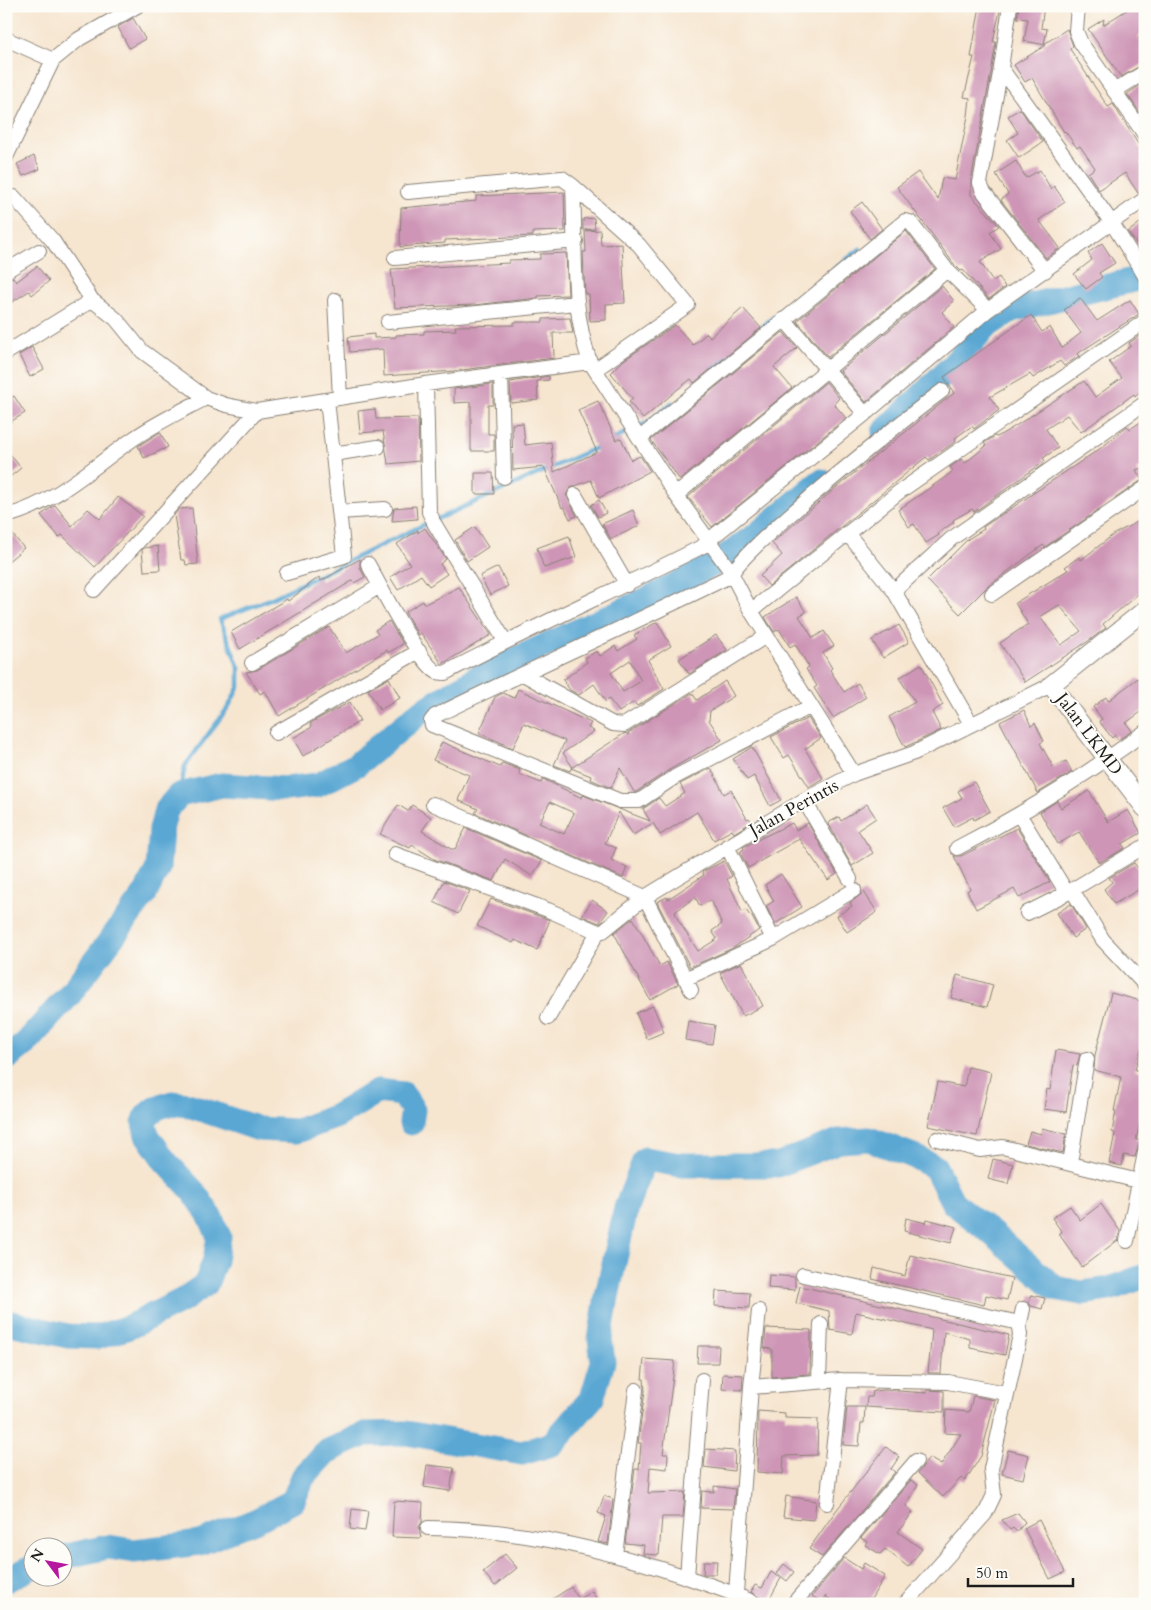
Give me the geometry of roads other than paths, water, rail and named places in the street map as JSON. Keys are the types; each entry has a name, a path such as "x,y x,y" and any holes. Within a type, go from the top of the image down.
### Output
{"street":[{"path":"6,157 53,60 79,39 137,6"},
{"path":"1010,6 980,183 983,191 1045,272"},
{"path":"1078,6 1076,31 1081,43 1145,135"},
{"path":"6,39 53,60"},
{"path":"1001,68 1112,222 1143,272"},
{"path":"1114,91 1145,72"},
{"path":"14,197 53,241 92,300 116,319 142,351 206,398 226,405 257,411 426,384 501,374 593,366 688,305 639,245 562,178 408,192"},
{"path":"573,186 577,303 582,340 593,366 676,495 730,572 766,636 854,774"},
{"path":"368,564 419,651 437,672 444,673 505,641 627,585 710,542 988,310 1045,272 1145,199"},
{"path":"640,438 905,221 910,222 948,270 988,310"},
{"path":"395,258 576,241"},
{"path":"6,271 39,250"},
{"path":"676,495 948,270"},
{"path":"6,353 92,300"},
{"path":"286,573 344,556 333,454 335,300"},
{"path":"388,322 577,303"},
{"path":"784,319 865,414"},
{"path":"751,611 899,492 1145,321"},
{"path":"501,374 504,477"},
{"path":"426,384 429,512 505,641"},
{"path":"811,706 675,777 639,801 620,801 432,725 431,721 435,716 730,572 843,469 942,391"},
{"path":"8,515 63,490 134,439 206,398"},
{"path":"894,591 951,539 1145,403"},
{"path":"94,590 257,411"},
{"path":"333,454 378,447"},
{"path":"992,594 1145,488"},
{"path":"575,495 627,585"},
{"path":"339,512 385,508"},
{"path":"847,533 894,591 971,724"},
{"path":"252,663 380,586"},
{"name":"Jalan Perintis","path":"598,932 603,931 645,897 804,800 854,774 914,753 1051,685 1145,610"},
{"path":"523,674 613,724 624,725 766,636"},
{"path":"276,733 419,651"},
{"name":"Jalan LKMD","path":"1051,685 1145,808"},
{"path":"957,848 1020,816 1108,760 1145,732"},
{"path":"433,804 645,897 688,984 773,939 852,884 804,800"},
{"path":"1020,816 1100,936 1145,985"},
{"path":"726,846 773,939"},
{"path":"1027,913 1070,891 1145,846"},
{"path":"396,854 548,910 598,932 548,1018"},
{"path":"1070,1163 1087,1059"},
{"path":"937,1139 980,1150 1003,1147 1138,1181"},
{"path":"1127,1241 1145,1153"},
{"path":"803,1275 1015,1322 1019,1327"},
{"path":"905,1604 986,1514 994,1495 991,1469 1020,1335 1019,1327 1023,1309"},
{"path":"736,1594 751,1387 759,1311"},
{"path":"819,1381 821,1324"},
{"path":"687,1577 702,1380"},
{"path":"751,1387 841,1380 948,1382 1006,1393"},
{"path":"828,1503 841,1380"},
{"path":"615,1556 636,1390"},
{"path":"793,1604 916,1461"},
{"path":"428,1528 463,1528 540,1539 615,1556 656,1566 736,1594 756,1604"}],"waterway":[{"path":"711,371 775,316 860,249"},
{"path":"884,432 952,366 984,328 1011,310 1145,277"},
{"path":"611,440 648,422 672,403"},
{"path":"179,795 185,766 229,706 239,686 239,668 220,619 270,599 417,528 600,446"},
{"path":"6,1059 26,1043 70,994 145,894 158,868 161,830 166,810 179,795 222,785 286,789 318,785 356,765 418,714 483,674 649,598 713,565 756,535 821,481"},
{"path":"6,1322 68,1336 98,1337 129,1327 183,1300 206,1284 215,1260 219,1237 210,1216 194,1192 165,1161 147,1135 144,1123 147,1115 157,1108 172,1103 188,1105 259,1129 297,1131 337,1116 378,1091 403,1094 413,1110 411,1123"},
{"path":"72,1555 108,1547 134,1551 200,1543 257,1520 293,1501 303,1477 326,1452 365,1434 406,1433 522,1453 552,1444 592,1398 603,1362 600,1339 607,1296 626,1208 645,1159 681,1165 777,1165 839,1141 869,1139 913,1156 935,1167 953,1203 989,1231 1055,1288 1082,1293 1109,1289 1145,1276"},
{"path":"6,1580 22,1572"}]}
